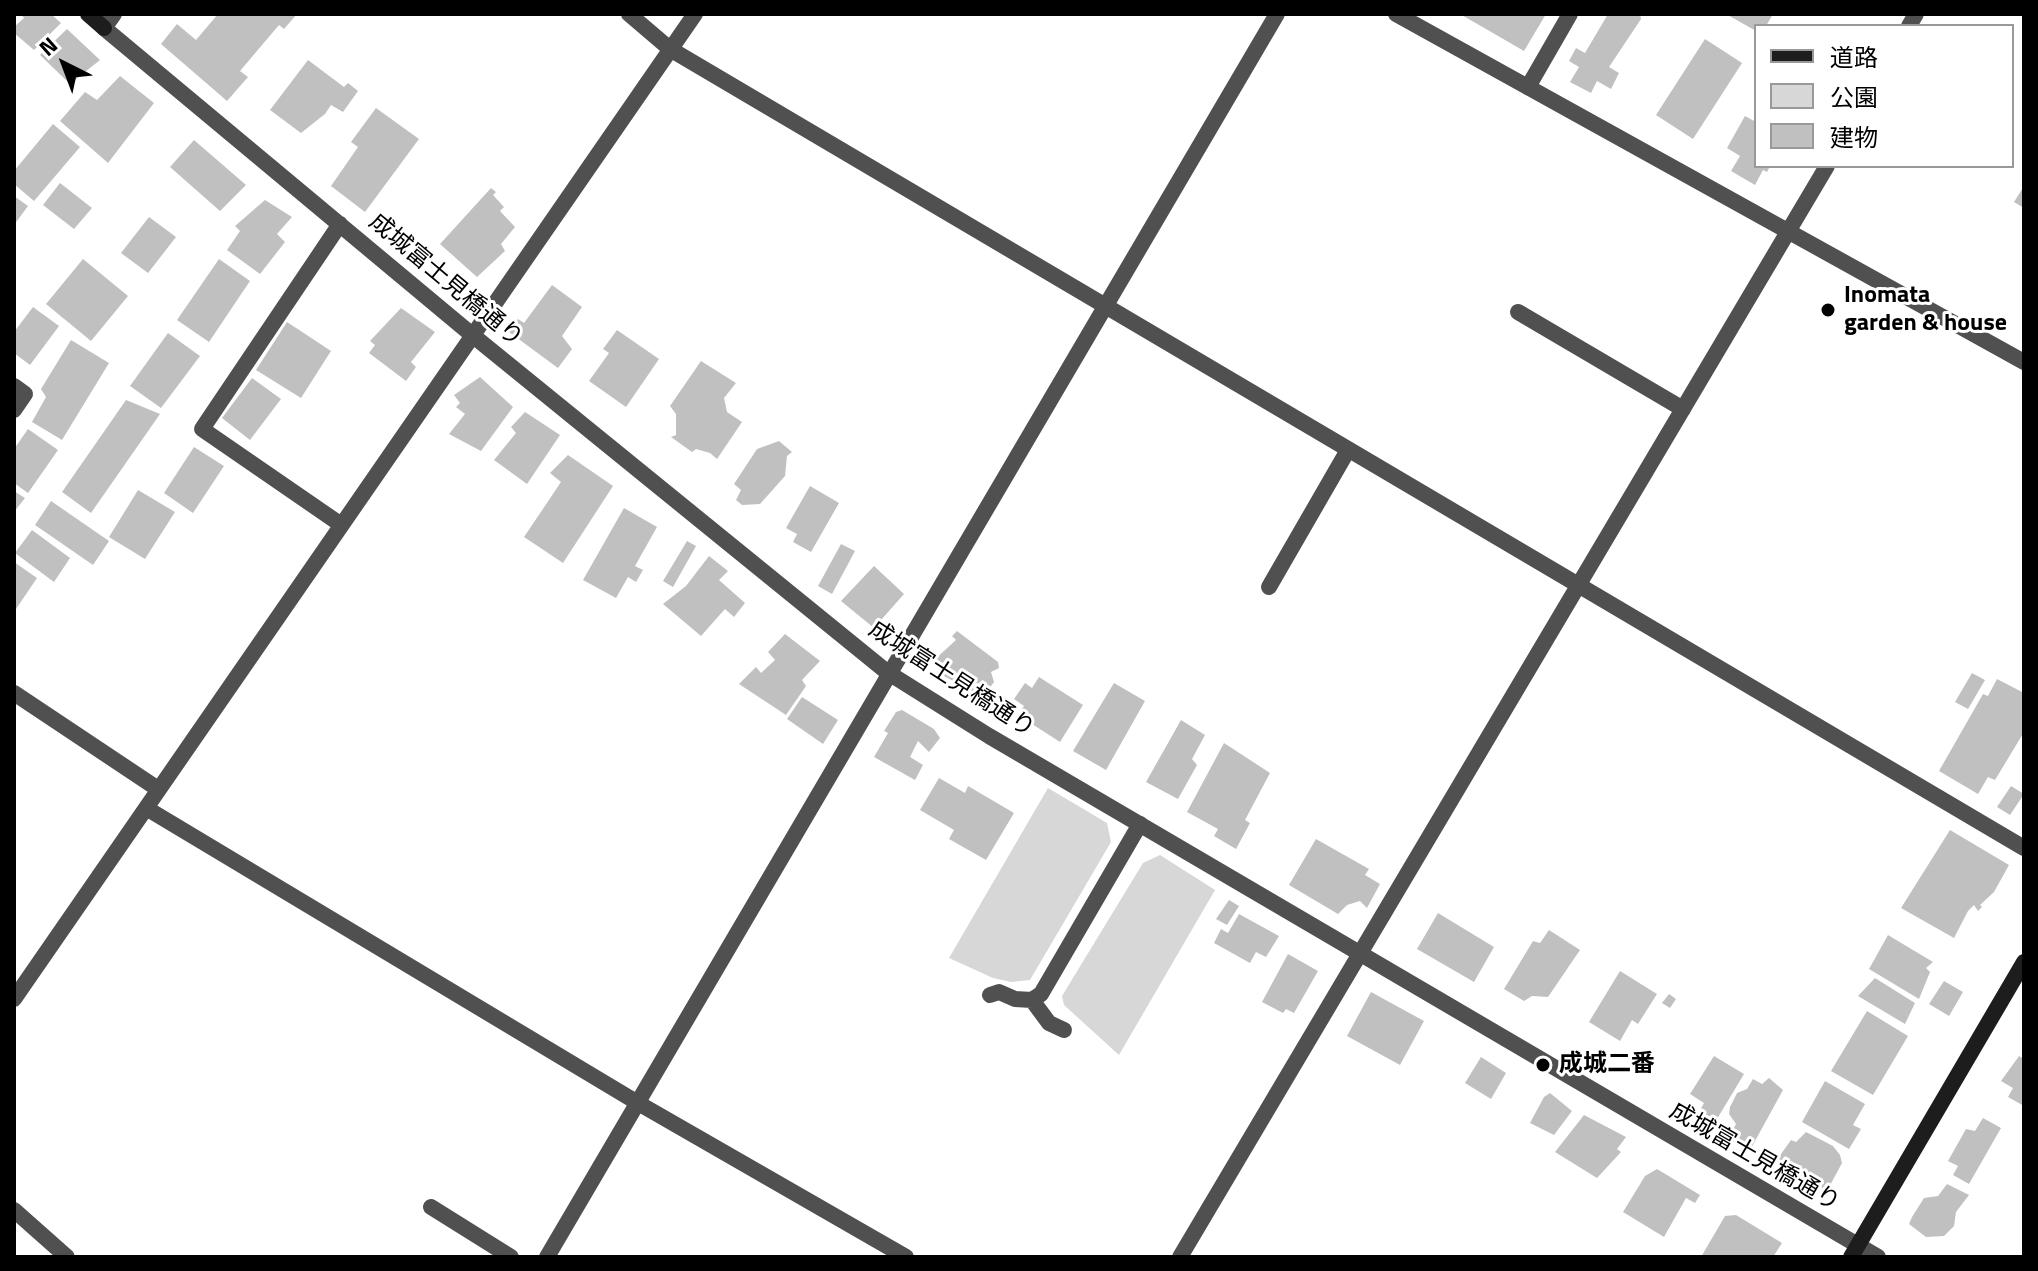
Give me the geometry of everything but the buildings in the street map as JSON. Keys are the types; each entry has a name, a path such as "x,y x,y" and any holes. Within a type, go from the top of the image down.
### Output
{"street":[{"name":"成城富士見橋通り","path":"88,14 109,21 340,224 471,334 887,672 1855,1251 1878,1257"},
{"path":"629,14 670,49 2024,848"},
{"path":"14,999 695,14"},
{"path":"547,1257 887,672 1277,14"},
{"path":"1396,14 2024,362"},
{"path":"1528,87 1570,14"},
{"path":"1180,1257 1826,168"},
{"path":"340,224 202,429 340,524"},
{"path":"1518,312 1683,409"},
{"path":"14,386 25,394 14,410"},
{"path":"1269,587 1348,450"},
{"path":"14,693 158,789"},
{"path":"146,808 638,1103 906,1257"},
{"path":"990,995 999,992 1015,999 1032,1000 1041,994 1140,824"},
{"path":"1855,1251 2024,962"},
{"path":"1032,1000 1049,1023 1064,1030"},
{"path":"431,1207 511,1257"},
{"path":"14,1210 67,1257"}],"green space":[{"path":"1048,788 1107,823 1111,842 1030,980 1011,982 993,978 949,958"},
{"path":"1160,855 1215,890 1119,1055 1064,1005 1062,996 1143,863"}],"place":[{"name":"Inomata garden & house","path":"1828,310"},
{"name":"成城二番","path":"1543,1065"}]}
